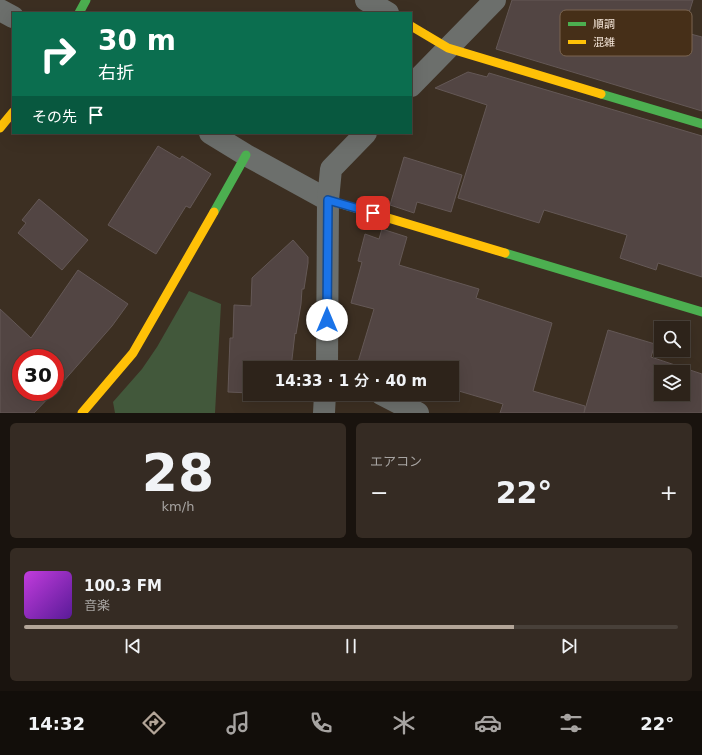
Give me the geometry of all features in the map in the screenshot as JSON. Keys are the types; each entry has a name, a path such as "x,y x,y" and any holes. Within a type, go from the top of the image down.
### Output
{"street":[{"path":"80,12 86,0"},
{"path":"366,0 386,12"},
{"path":"412,85 495,0"},
{"path":"0,10 12,16"},
{"path":"412,27 448,48 702,124"},
{"path":"0,128 12,113"},
{"path":"212,134 246,156 328,200 702,312"},
{"path":"328,361 328,200 332,169 365,134"},
{"path":"82,413 133,353 246,156"},
{"path":"324,413 325,401"},
{"path":"395,401 418,413"}],"green space":[{"path":"189,291 221,304 215,413 115,413 113,402 142,369 157,347"}],"building":[{"path":"512,0 693,0 690,10 560,10 560,56 692,56 692,34 702,37 702,111 496,49"},
{"path":"468,72 487,77 489,73 702,136 702,277 658,263 656,270 620,258 627,235 544,210 539,223 458,198 487,105 435,88"},
{"path":"158,146 180,159 182,156 211,174 190,208 186,206 156,254 108,225"},
{"path":"404,157 462,175 451,212 417,202 414,213 390,205"},
{"path":"39,199 88,240 62,270 18,233 26,223 22,220"},
{"path":"382,229 407,237 399,265 479,289 476,298 552,323 533,391 585,406 584,413 500,413 503,404 459,391 459,361 358,361 374,309 351,303 362,262 358,261 365,234 379,239"},
{"path":"293,240 308,257 292,361 243,361 243,393 228,392 230,338 233,338 234,305 251,306 252,278"},
{"path":"78,270 128,304 112,326 64,381 64,349 12,349 12,401 45,401 34,413 0,413 0,309 31,338"},
{"path":"608,330 654,344 651,357 675,365 654,365 654,401 690,401 690,370 702,374 702,413 584,413"}],"traffic: fast":[{"path":"80,12 86,0"},
{"path":"601,94 702,124"},
{"path":"214,212 246,155"},
{"path":"505,253 702,312"}],"traffic: slow":[{"path":"412,27 448,48 601,94"},
{"path":"0,128 12,113"},
{"path":"328,200 505,253"},
{"path":"82,413 133,353 214,212"}],"route":[{"path":"327,320 328,200 373,213"}]}
